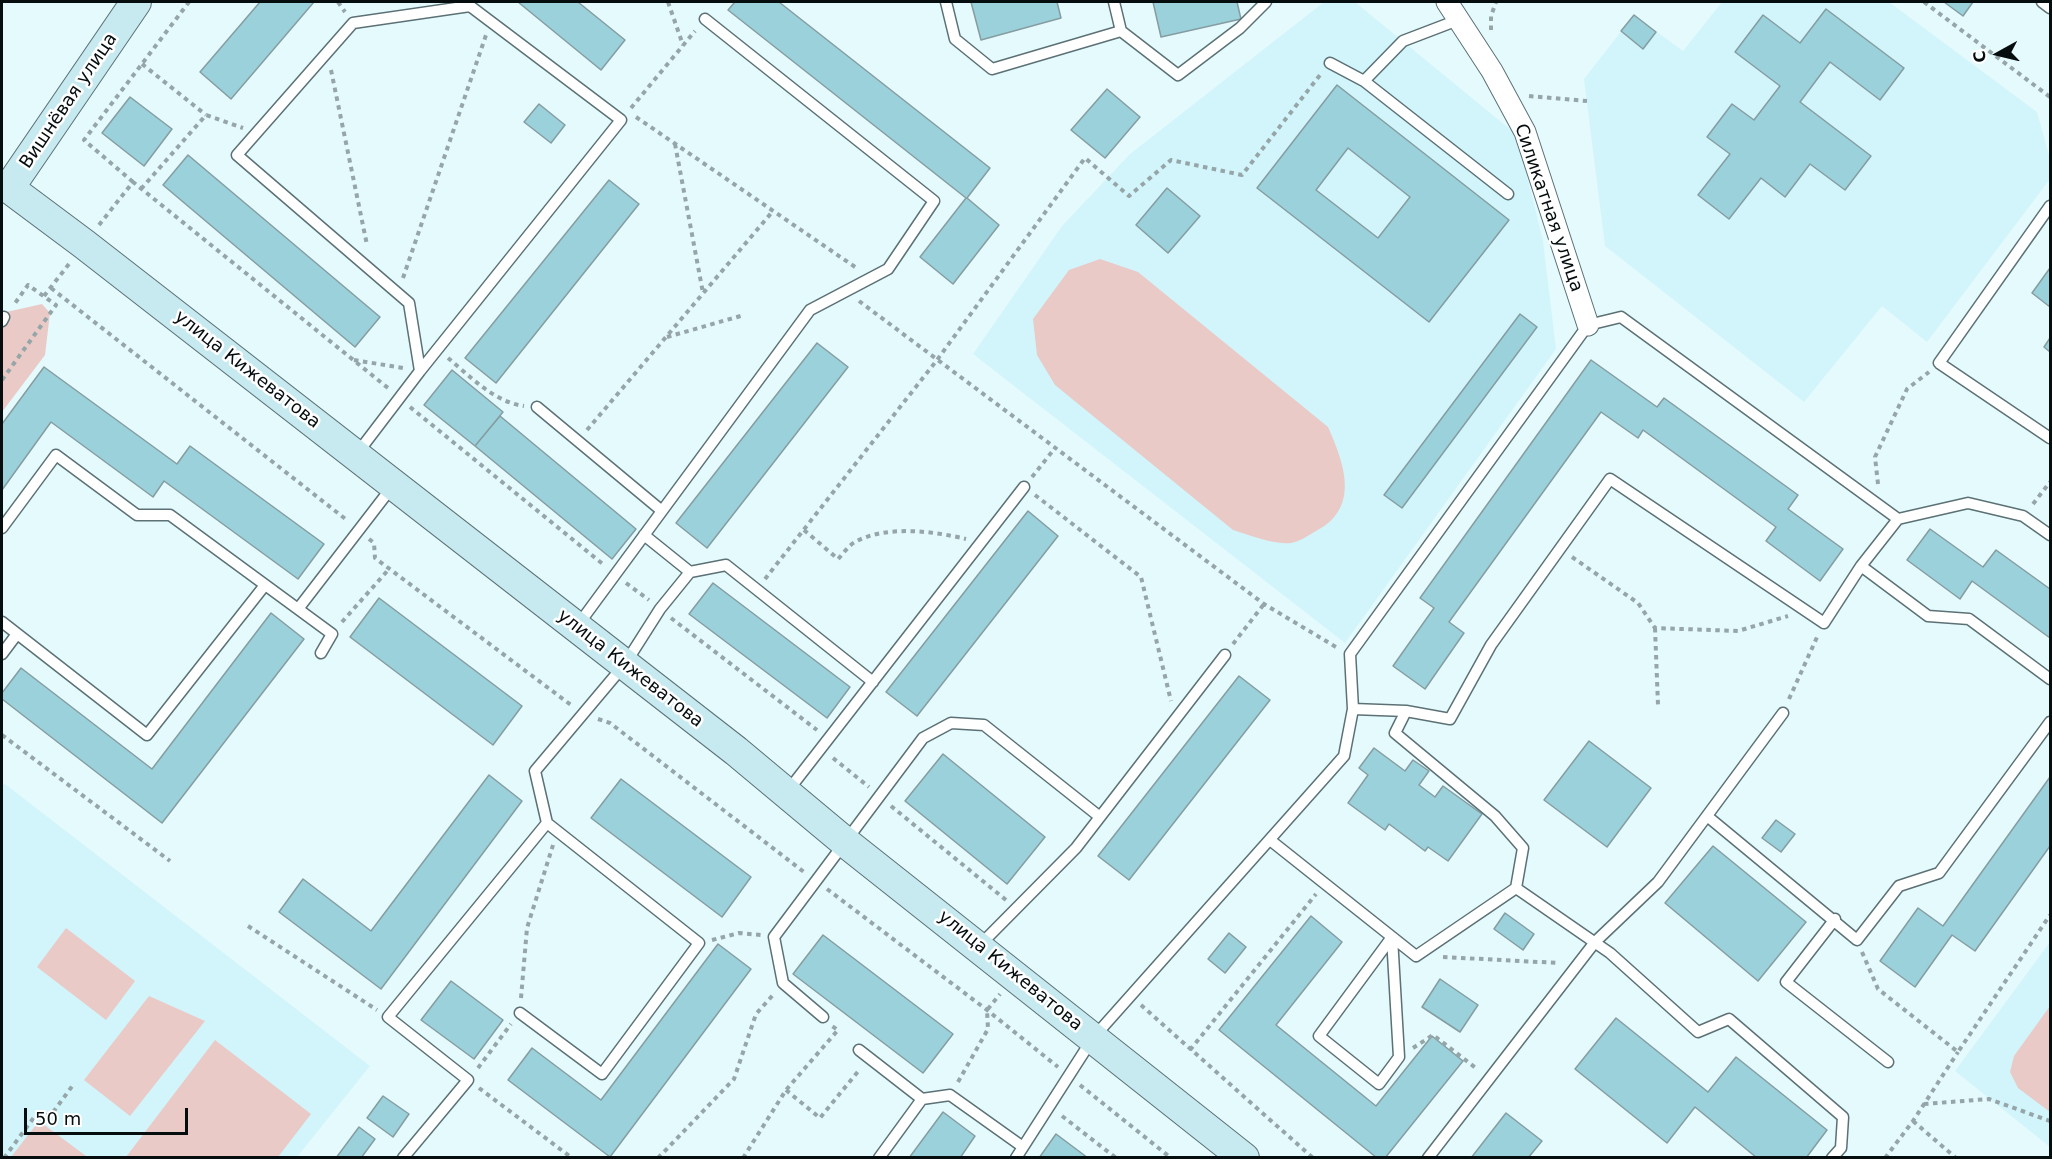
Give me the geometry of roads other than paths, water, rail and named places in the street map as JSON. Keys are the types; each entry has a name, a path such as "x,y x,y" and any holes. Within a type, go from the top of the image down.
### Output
{"main road":[{"name":"Вишнёвая улица","path":"5,194 136,2"},
{"name":"улица Кижеватова","path":"5,194 84,244 625,664 787,792 845,842 980,946 1244,1158"}],"street":[{"name":"Силикатная улица","path":"1453,10 1525,132 1588,325"}],"lane":[{"path":"946,2 955,39 992,69 1121,30"},
{"path":"1114,2 1121,30 1178,75 1240,28 1266,2"},
{"path":"2043,2 2050,8"},
{"path":"356,455 399,397 437,350 621,120 470,6 352,23 237,154 409,303 420,371"},
{"path":"1364,81 1403,41 1453,10"},
{"path":"576,627 810,310 888,269 934,201 705,19"},
{"path":"1330,63 1364,81 1508,194"},
{"path":"2050,206 1939,363 2050,438"},
{"path":"1016,1158 1094,1038 1344,756 1353,709 1350,654 1588,325 1621,317 1898,519"},
{"path":"537,407 662,511"},
{"path":"2,528 56,455 137,515 170,515 332,634 321,653"},
{"path":"1353,709 1406,711 1450,719 1491,645 1610,479 1824,623 1861,566 1898,519 1968,503 2023,516 2050,535"},
{"path":"298,609 393,485"},
{"path":"787,792 1024,487"},
{"path":"644,535 690,572"},
{"path":"520,1013 602,1074 699,943 547,823 535,771 625,664 660,609 690,572 726,565 873,682"},
{"path":"1861,566 1928,616 1969,619 2050,679"},
{"path":"2,622 147,735 265,585"},
{"path":"2,654 17,634"},
{"path":"980,946 1076,848 1225,655"},
{"path":"1270,840 1416,956 1516,888 1523,848 1495,816 1395,733 1406,711"},
{"path":"1428,1158 1595,942 1658,882 1783,714"},
{"path":"1707,816 1835,919 1857,940 1899,886 1939,873 2050,722"},
{"path":"823,1017 783,983 774,937 923,738 951,723 984,726 1100,817"},
{"path":"403,1158 468,1080 388,1017 547,823"},
{"path":"1516,888 1595,942 1698,1032 1729,1019 1843,1117 1841,1148 1832,1158"},
{"path":"1835,919 1786,982 1888,1062"},
{"path":"1392,937 1399,1057 1379,1084 1319,1036 1392,937"},
{"path":"859,1050 922,1099"},
{"path":"879,1158 922,1099 950,1095 1023,1147"}]}
